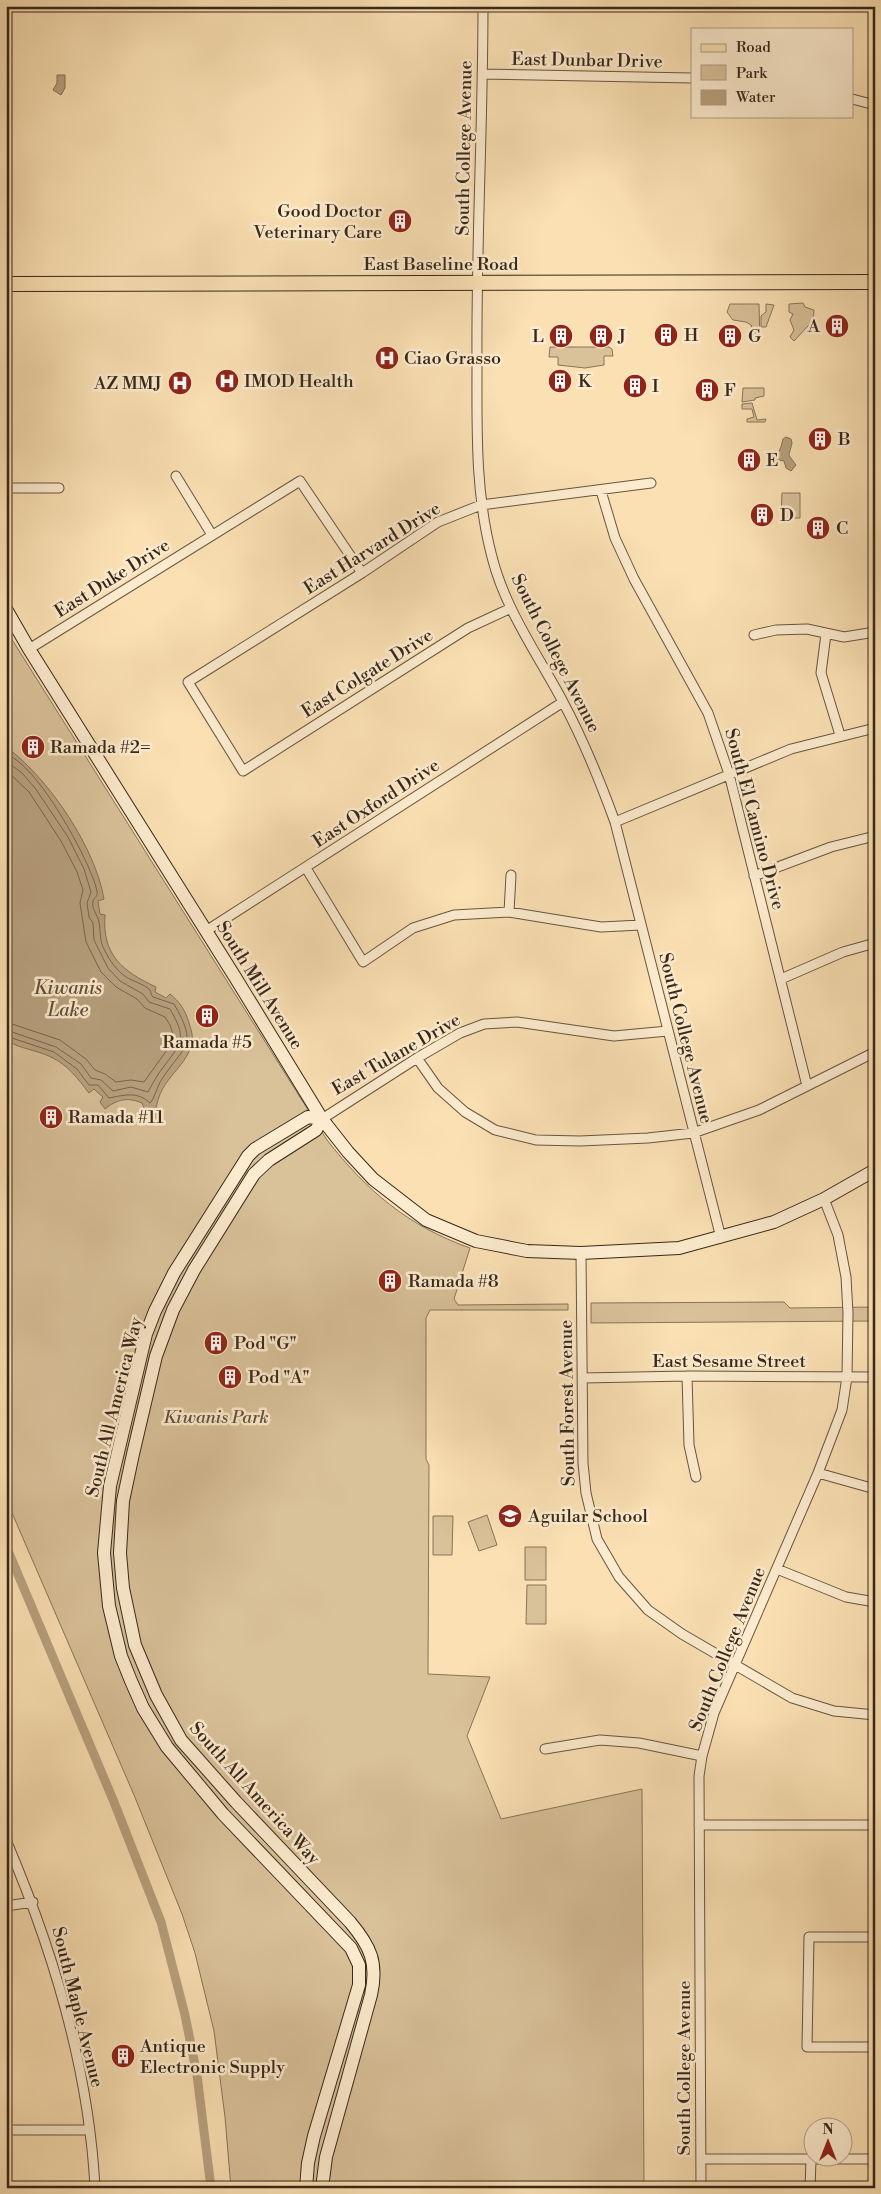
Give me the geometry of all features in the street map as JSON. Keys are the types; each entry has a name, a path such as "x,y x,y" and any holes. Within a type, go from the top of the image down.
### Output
{"main road":[{"name":"East Baseline Road","path":"6,284 875,282"}],"street":[{"name":"South College Avenue","path":"483,6 477,284 477,461 481,505 494,564 511,608 592,758 615,822 721,1238"},
{"name":"East Dunbar Drive","path":"482,74 691,78"},
{"path":"854,100 875,106"},
{"path":"176,476 212,535"},
{"name":"East Duke Drive","path":"29,649 300,481 362,573"},
{"name":"East Harvard Drive","path":"243,771 188,682 362,573 438,522 481,505 601,491 651,483"},
{"path":"6,488 59,488"},
{"name":"South El Camino Drive","path":"601,491 615,538 634,579 708,713 730,774 808,1086"},
{"name":"East Colgate Drive","path":"243,771 468,628 511,608"},
{"name":"South Mill Avenue","path":"6,610 322,1119 348,1152 373,1179 404,1205 426,1220 458,1235 492,1245 527,1251 582,1253 679,1248 774,1222 824,1199 875,1170"},
{"path":"754,635 776,630 806,629 844,637 875,632"},
{"path":"826,634 821,673 840,735"},
{"name":"East Oxford Drive","path":"206,931 563,702"},
{"path":"615,822 791,748 875,728"},
{"path":"754,876 831,847 875,836"},
{"path":"306,868 363,962 413,928 454,915 509,912 601,928 641,926"},
{"path":"509,912 511,875"},
{"path":"781,979 843,952 875,943"},
{"name":"East Tulane Drive","path":"322,1119 417,1058 460,1033 484,1024 517,1022 614,1036 668,1031"},
{"path":"417,1058 438,1088 465,1112 495,1130 536,1140 571,1141 648,1138 693,1133 759,1110 875,1052"},
{"name":"South All America Way","path":"306,2188 308,2163 314,2136 359,1985 359,1966 356,1957 342,1939 236,1828 182,1768 143,1708 121,1656 109,1606 104,1553 110,1486 139,1359 158,1304 179,1264 248,1156 254,1149 308,1117 322,1119 316,1130 269,1160 254,1174 194,1270 173,1310 156,1356 123,1501 120,1533 123,1588 140,1659 167,1716 181,1740 199,1762 350,1922 370,1951 374,1961 373,1984 361,2034 326,2157 322,2188"},
{"path":"287,1130 296,1144"},
{"name":"South College Avenue","path":"701,2188 699,1776 702,1756 714,1713 737,1664 818,1473 842,1410 847,1377 848,1313 846,1277 838,1235 824,1199"},
{"name":"South Forest Avenue","path":"582,1253 582,1463 585,1485 600,1544 619,1577 648,1610 682,1634 737,1664 792,1698 834,1711 875,1715"},
{"path":"158,1304 173,1310"},
{"path":"687,1376 689,1445 696,1477"},
{"name":"East Sesame Street","path":"582,1378 687,1376 875,1377"},
{"path":"818,1473 875,1489"},
{"path":"777,1569 846,1597 875,1602"},
{"path":"545,1749 600,1740 639,1743 702,1756"},
{"path":"236,1828 250,1816"},
{"path":"699,1825 875,1825"},
{"name":"South Maple Avenue","path":"6,1840 33,1902 52,1960 66,2014 84,2095 95,2188"},
{"path":"6,1906 33,1902"},
{"path":"875,1936 808,1937 808,2047 875,2048"},
{"path":"346,2030 361,2034"},
{"path":"6,2130 89,2130"},
{"path":"701,2159 804,2160"},
{"path":"854,2159 875,2159"},
{"path":"810,2188 811,2166"}],"green space":[{"path":"803,303 805,307 814,310 813,324 808,326 794,341 790,337 794,330 790,320 793,314 789,312 789,304"},
{"path":"730,304 759,304 760,342 755,340 751,325 746,322 733,320 727,312"},
{"path":"766,304 774,305 766,327 761,327 761,316 766,312"},
{"path":"550,347 609,347 612,349 613,356 604,356 604,365 585,368 558,365 558,357 549,357"},
{"path":"743,388 764,388 764,396 742,402"},
{"path":"752,403 757,420 766,419 765,422 747,422 747,419 754,417 752,409 742,409 742,404"},
{"path":"782,493 800,493 800,518 781,518"},
{"name":"Kiwanis Park","path":"11,638 327,1140 373,1191 390,1205 427,1229 470,1248 454,1299 458,1305 568,1304 568,1310 430,1310 426,1318 426,1459 429,1465 428,1674 490,1677 467,1736 501,1819 642,1789 644,2188 231,2188 225,2117 214,2031 195,1953 182,1914 134,1795 6,1499 6,642"},
{"path":"784,1302 790,1308 875,1307 875,1321 591,1323 591,1303"},
{"path":"487,1515 497,1545 479,1551 468,1522"},
{"path":"433,1516 453,1516 452,1555 433,1555"},
{"path":"525,1547 546,1547 546,1580 525,1580"},
{"path":"527,1585 546,1585 546,1624 526,1624"}],"water":[{"path":"57,75 65,75 65,88 61,95 53,90 57,83"},
{"path":"786,437 791,439 792,443 789,454 796,465 791,471 786,468 784,461 778,460 776,457 783,439"},
{"name":"Kiwanis Lake","path":"9,749 24,762 55,797 81,837 99,879 104,899 98,901 100,914 105,915 107,941 117,960 133,975 156,987 155,992 166,998 170,994 186,1014 192,1032 192,1042 189,1052 160,1094 156,1118 148,1118 142,1103 132,1100 118,1101 105,1109 100,1102 103,1097 94,1089 89,1093 63,1064 46,1055 6,1040 6,751"}],"waterway":[{"path":"6,1546 114,1802 161,1922 185,2015 197,2075 211,2188"}],"place":[{"name":"Good Doctor Veterinary Care","path":"400,221"},
{"name":"A","path":"837,326"},
{"name":"H","path":"666,335"},
{"name":"L","path":"561,336"},
{"name":"J","path":"601,336"},
{"name":"G","path":"730,336"},
{"name":"Ciao Grasso","path":"387,358"},
{"name":"IMOD Health","path":"227,381"},
{"name":"K","path":"560,381"},
{"name":"AZ MMJ","path":"180,383"},
{"name":"I","path":"635,386"},
{"name":"F","path":"707,390"},
{"name":"B","path":"820,439"},
{"name":"E","path":"749,460"},
{"name":"D","path":"762,515"},
{"name":"C","path":"818,528"},
{"name":"Ramada #2=","path":"33,747"},
{"name":"Ramada #5","path":"207,1016"},
{"name":"Ramada #11","path":"51,1117"},
{"name":"Ramada #8","path":"390,1281"},
{"name":"Pod \"G\"","path":"216,1343"},
{"name":"Pod \"A\"","path":"230,1377"},
{"name":"Aguilar School","path":"510,1516"},
{"name":"Antique Electronic Supply","path":"123,2056"}]}
